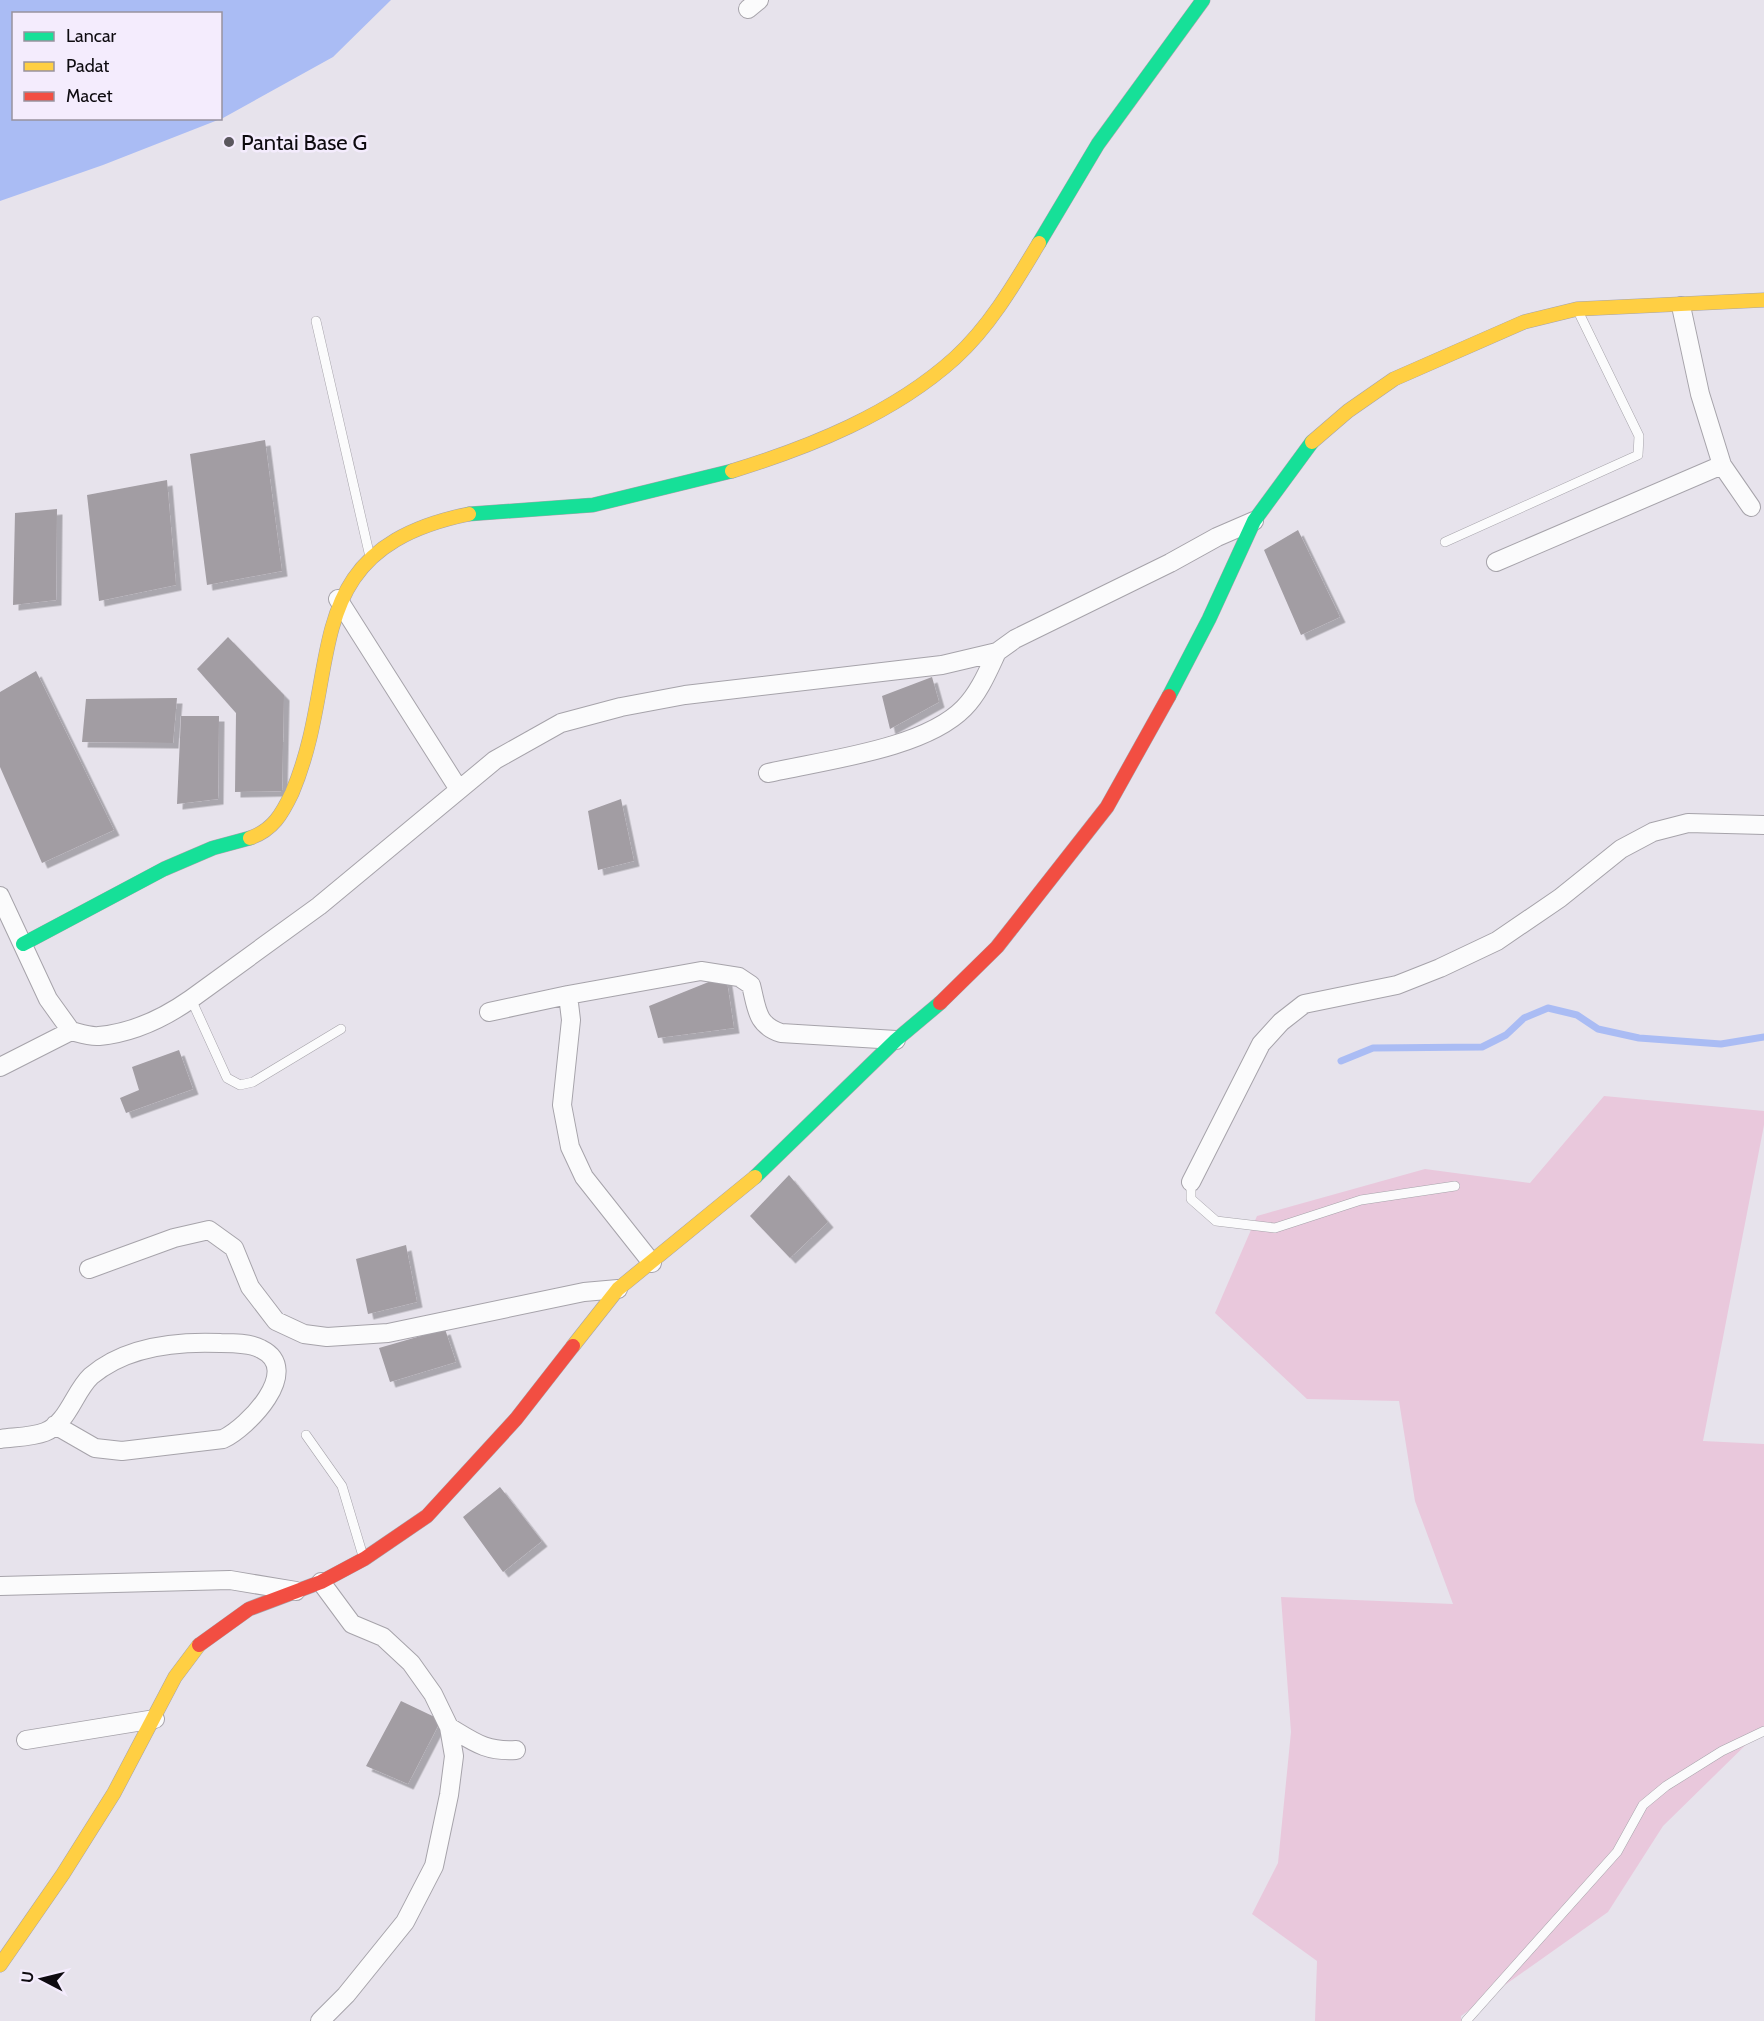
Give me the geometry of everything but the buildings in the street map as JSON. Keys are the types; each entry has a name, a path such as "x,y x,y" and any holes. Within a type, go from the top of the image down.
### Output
{"street":[{"path":"23,944 180,862 213,848 269,830 279,818 304,764 313,733 329,630 338,598 349,579 371,559 422,526 450,517 502,509 572,507 661,491 703,479 860,421 894,403 933,377 958,356 1004,299 1040,244 1066,194 1119,114 1203,0"},
{"path":"0,1965 21,1931 63,1874 155,1719 175,1677 200,1644 249,1610 321,1582 364,1559 427,1516 472,1470 516,1419 618,1289 762,1171 896,1040 934,1009 997,947 1107,807 1141,750 1209,620 1254,521 1314,439 1348,411 1394,379 1524,322 1577,309 1680,306 1764,300"},
{"path":"1680,306 1700,394 1722,465 1751,507"},
{"path":"1496,562 1722,465"},
{"path":"0,1068 70,1031 97,1036 130,1029 171,1013 319,906 458,788 495,760 561,723 621,707 685,695 942,665 997,652 1015,639 1170,563 1217,537 1254,521"},
{"path":"338,598 458,788"},
{"path":"768,773 899,743 938,730 965,708 982,683 997,652"},
{"path":"1191,1182 1261,1044 1281,1022 1304,1004 1397,985 1440,968 1497,940 1560,898 1621,849 1653,832 1688,823 1764,825"},
{"path":"0,896 48,999 70,1031"},
{"path":"489,1012 700,971 739,977 751,985 760,1020 768,1029 781,1033 896,1040"},
{"path":"568,995 571,1020 562,1105 570,1148 584,1177 652,1263"},
{"path":"89,1269 174,1238 209,1230 234,1248 250,1287 276,1321 304,1334 327,1337 388,1333 584,1292 618,1289"},
{"path":"0,1439 46,1432 65,1415 90,1378 102,1368 142,1349 186,1341 237,1344 261,1349 272,1359 277,1369 274,1389 236,1433 223,1439 122,1451 95,1448 55,1425"},
{"path":"0,1586 230,1580 297,1591"},
{"path":"320,2021 346,1995 405,1922 434,1866 449,1795 454,1756 449,1727 433,1694 411,1663 383,1637 352,1624 321,1582"},
{"path":"26,1740 155,1719"},
{"path":"449,1727 478,1745 494,1751 516,1750"}],"lane":[{"path":"1445,542 1638,455 1639,436 1577,309"},
{"path":"316,321 371,559"},
{"path":"191,999 227,1078 240,1085 253,1082 341,1029"},
{"path":"1191,1182 1191,1199 1216,1221 1275,1228 1361,1200 1455,1186"},
{"path":"306,1435 342,1486 364,1559"},
{"path":"1466,2021 1617,1852 1643,1805 1666,1786 1722,1752 1764,1731"}],"shaded area":[{"path":"1604,1096 1764,1111 1764,1125 1703,1441 1764,1444 1764,1727 1663,1826 1608,1912 1461,2016 1461,2021 1315,2021 1317,1961 1252,1914 1278,1863 1291,1732 1281,1597 1453,1604 1415,1501 1399,1401 1307,1399 1215,1313 1257,1216 1425,1169 1530,1183"}],"water":[{"path":"0,0 391,0 333,57 222,118 222,12 12,12 12,120 218,120 103,165 0,201"}],"waterway":[{"path":"1341,1061 1373,1048 1482,1047 1506,1035 1524,1018 1548,1008 1577,1015 1598,1029 1639,1038 1721,1044 1764,1037"}],"traffic: fast":[{"path":"1039,243 1098,144 1203,0"},
{"path":"1169,696 1209,619 1254,521 1312,442"},
{"path":"469,514 593,505 732,471"},
{"path":"23,944 164,869 213,848 250,838"},
{"path":"755,1177 896,1040 940,1003"}],"traffic: slow":[{"path":"732,471 791,451 850,426 878,412 931,378 968,346 980,332 1001,304 1039,243"},
{"path":"1312,442 1348,411 1394,379 1524,322 1577,309 1764,300"},
{"path":"250,838 271,826 292,793 308,747 334,620 350,585 375,555 413,531 469,514"},
{"path":"573,1346 618,1289 755,1177"},
{"path":"0,1965 63,1874 114,1793 175,1677 199,1645"}],"traffic: jam":[{"path":"940,1003 997,947 1107,807 1169,696"},
{"path":"199,1645 249,1609 321,1582 364,1559 427,1516 516,1419 573,1346"}],"place":[{"name":"Pantai Base G","path":"229,142"}]}
